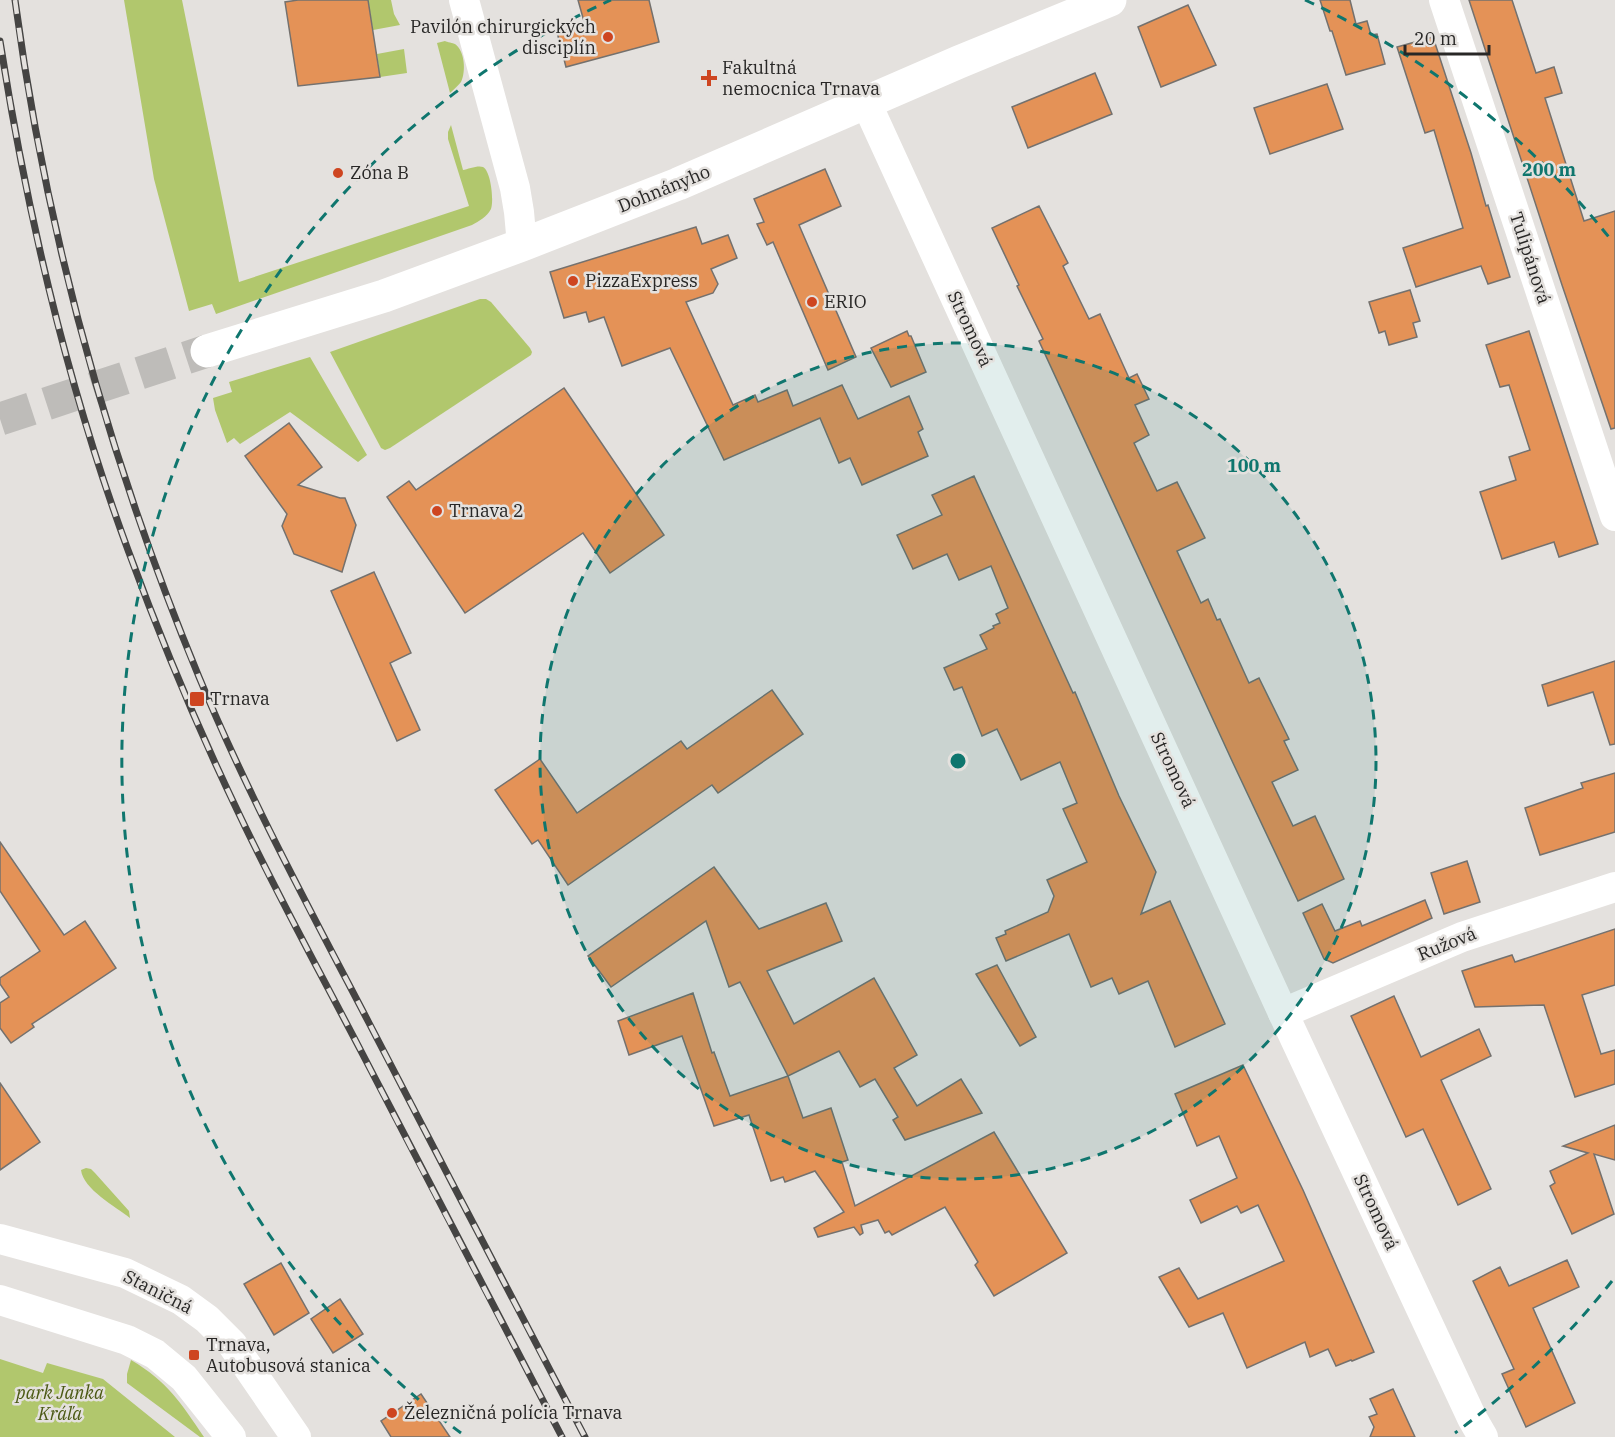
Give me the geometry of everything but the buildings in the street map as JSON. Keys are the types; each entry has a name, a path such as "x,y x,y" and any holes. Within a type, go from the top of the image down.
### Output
{"street":[{"path":"464,0 515,188 522,245"},
{"name":"Dohnányho","path":"207,351 384,296 670,188 1110,0"},
{"name":"Tulipánová","path":"1444,0 1615,516"},
{"name":"Stromová","path":"867,102 1283,1013 1472,1418 1483,1437"},
{"name":"Ružová","path":"1283,1013 1462,937 1615,887"},
{"name":"Staničná","path":"0,1239 125,1273 181,1300 207,1319 232,1344 296,1437"},
{"path":"0,1300 127,1340 154,1354 184,1378 231,1437"}],"green space":[{"path":"124,0 182,0 239,282 469,206 448,139 451,125 463,170 483,167 488,174 492,193 491,209 485,217 472,225 216,314 212,304 189,311 154,179"},
{"path":"368,0 391,0 394,14 400,25 373,30"},
{"path":"445,41 458,47 464,62 461,82 450,93 437,43"},
{"path":"404,49 407,73 380,77 377,54"},
{"path":"480,299 491,302 530,348 531,355 390,448 385,450 381,448 330,352"},
{"path":"310,357 367,455 358,462 290,412 240,444 234,438 227,443 213,398 232,392 229,382"},
{"path":"86,1168 95,1173 129,1211 130,1218 94,1191 83,1177 81,1170"},
{"name":"park Janka Kráľa","path":"0,1359 43,1373 47,1363 103,1379 175,1437 0,1437"},
{"path":"131,1360 164,1385 181,1403 204,1437 200,1437 127,1383"}],"tunnel":[{"path":"0,419 207,351"}],"railway":[{"path":"15,0 44,174 85,344 109,429 137,512 199,677 280,851 585,1437"},
{"path":"0,41 36,235 68,362 106,488 167,651 209,750 269,876 562,1437"}],"place":[{"name":"Pavilón chirurgických disciplín","path":"608,37"},
{"name":"Fakultná nemocnica Trnava","path":"709,78"},
{"name":"Zóna B","path":"338,173"},
{"name":"PizzaExpress","path":"573,281"},
{"name":"ERIO","path":"812,302"},
{"name":"Trnava 2","path":"437,511"},
{"name":"Trnava","path":"197,699"},
{"name":"Trnava, Autobusová stanica","path":"194,1355"},
{"name":"Železničná polícia Trnava","path":"392,1413"}]}
